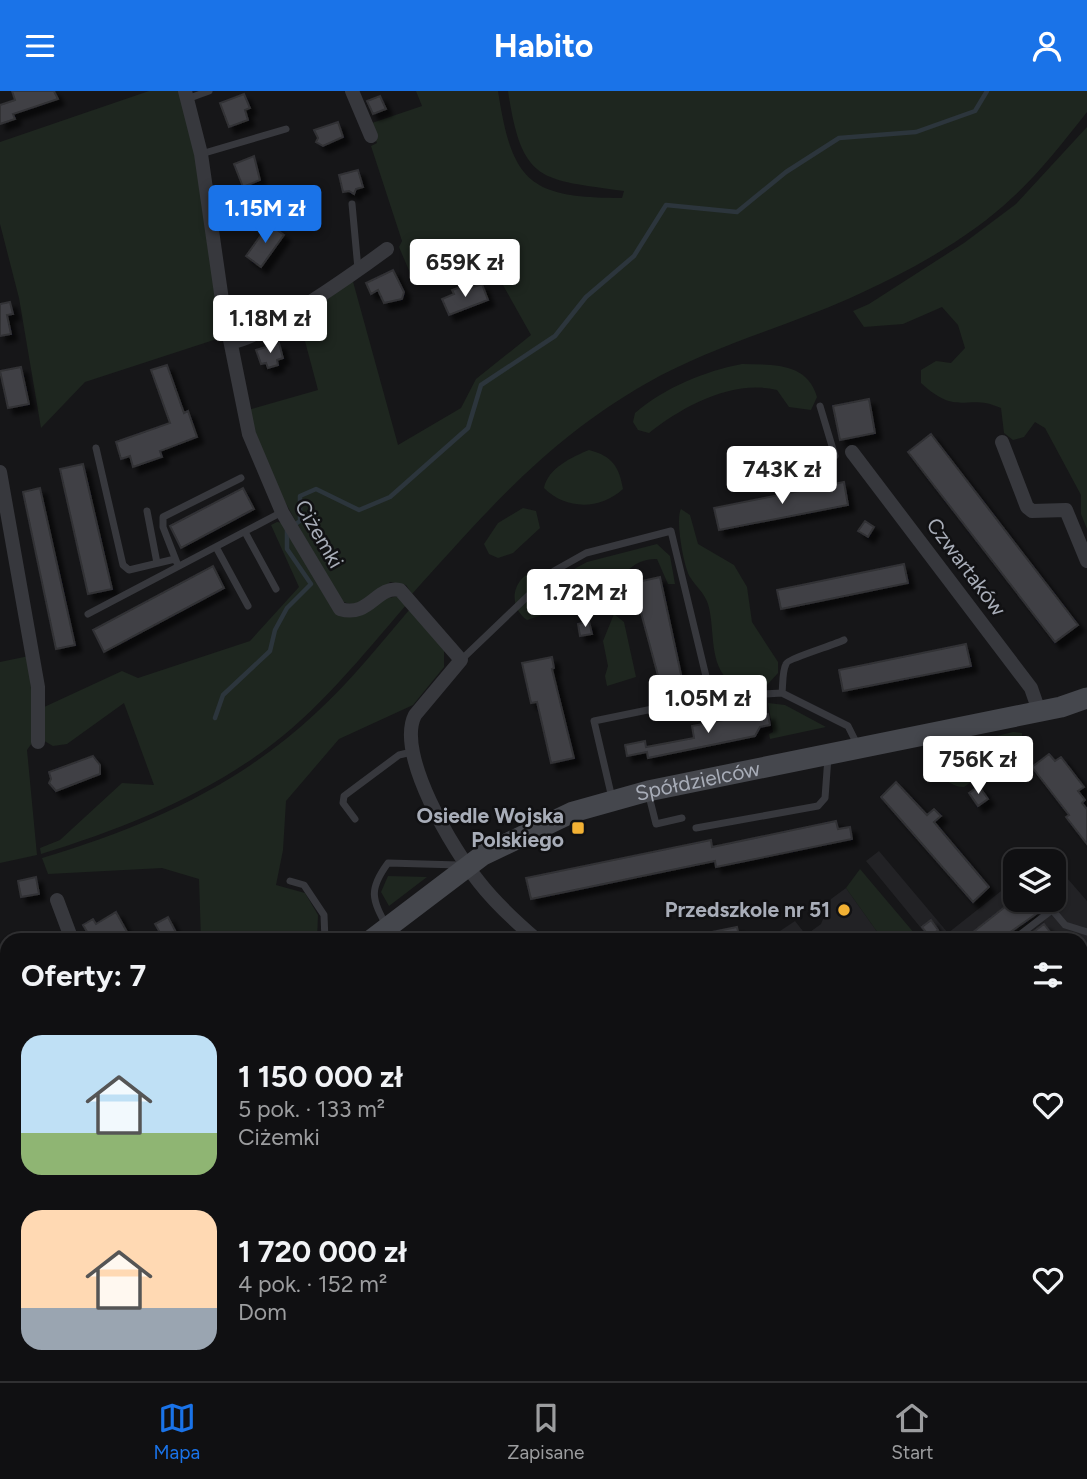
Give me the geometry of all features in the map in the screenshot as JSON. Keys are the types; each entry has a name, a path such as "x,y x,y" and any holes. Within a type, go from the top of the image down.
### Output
{"street":[{"path":"352,91 371,136"},
{"name":"Ciżemki","path":"186,95 201,154 217,274 250,435 288,522 340,609 362,610 386,591 400,590 461,660"},
{"path":"232,342 245,338 296,309 387,249"},
{"path":"1002,442 1027,507 1032,511 1066,510 1087,561"},
{"name":"Czwartaków","path":"852,452 1031,688 1039,711"},
{"path":"0,472 38,687 38,742"},
{"path":"461,660 415,715 411,724 412,752 428,793 466,866 503,910 529,933"},
{"name":"Spółdzielców","path":"1061,707 1087,698"},
{"name":"Spółdzielców","path":"380,933 466,866 545,823 613,800 828,753 1039,711 1087,705"},
{"path":"57,900 69,933"}],"lane":[{"path":"186,95 209,91"},
{"path":"201,154 286,129"},
{"path":"352,204 358,270"},
{"path":"820,405 835,456"},
{"path":"96,448 123,565 129,570 157,563 177,563"},
{"path":"177,563 163,527 163,517 241,478"},
{"path":"147,511 157,563"},
{"path":"88,614 177,563 245,532 288,522"},
{"path":"461,660 554,571 586,553 671,531 711,697"},
{"path":"245,532 276,589"},
{"path":"216,547 248,607"},
{"path":"782,693 786,663 790,658 823,650 844,640"},
{"path":"613,800 594,721 711,697 782,693 848,726 858,747"},
{"path":"355,819 343,803 344,796 400,755 412,752"},
{"path":"696,828 818,806 825,798 830,766 828,753"},
{"path":"648,791 656,824 682,818"},
{"path":"379,933 373,897 375,879 388,863 466,866"},
{"path":"290,881 304,885 324,915 325,933"},
{"path":"1022,933 1049,912"},
{"path":"1054,912 1065,925 1087,932"}],"shaded area":[{"path":"149,91 179,91 188,117 226,336 85,382 41,428 19,298 0,224 0,142"},
{"path":"416,91 498,91 510,146 519,165 530,179 565,194 622,198 624,191 555,179 540,171 529,160 520,144 508,91 1087,91 1087,112 1024,186 996,212 957,241 914,267 848,299 721,348 647,383 578,428 520,478 412,594 406,585 390,582 366,601 353,604 339,599 265,466 248,410 318,390 297,311 352,278 398,445 461,408 476,379 531,335 485,253 414,282 399,247 402,241 371,146 377,143 369,124 422,106"},
{"path":"1087,127 1087,529 1081,514 1081,495 1045,428 1035,422 1024,437 1013,440 1004,433 1001,408 979,402 954,402 934,393 921,383 921,370 936,361 951,363 965,348 958,325 942,307 903,324 864,327 853,311 869,304 964,243 1016,204"},
{"path":"742,364 777,366 797,371 812,386 817,397 811,410 789,407 777,390 743,388 709,397 677,413 649,433 638,430 633,422 635,413 672,388 714,371"},
{"path":"589,450 603,455 613,463 623,489 604,501 583,505 562,500 544,488 556,469"},
{"path":"523,508 536,511 540,528 513,553 498,558 489,554 484,544 498,523"},
{"path":"681,509 690,515 698,544 734,565 747,587 752,622 778,662 778,673 767,685 735,684 726,678 717,662 708,604 690,577 685,564 680,533"},
{"path":"277,522 285,523 334,608 399,596 407,604 321,701 262,752 210,785 156,812 41,854 40,848 60,840 122,783 154,785 124,703 67,744 53,746 41,739 42,708 122,671 138,678 250,641 299,587 271,525"},
{"path":"657,544 670,556 675,584 668,584 657,559 648,560 627,571 609,599 583,613 572,611 564,597 542,615 527,620 516,606 519,583 524,576 532,572 541,569 554,580 587,562"},
{"path":"410,609 444,650 444,667 413,705 339,739 286,801 283,850 276,885 305,893 318,915 317,933 201,933 199,879 162,868 48,874 42,858 153,818 222,783 255,762 330,700"},
{"path":"614,614 624,622 636,677 607,686 605,676 608,666 603,641"},
{"path":"29,656 34,740 27,750 37,855 0,863 0,662"},
{"path":"768,703 785,705 826,727 770,739 769,734 773,732"},
{"path":"1013,732 1022,733 1022,744 1016,751 964,787 953,785 944,779 930,761 932,752"},
{"path":"879,851 948,933 925,933 866,861"},
{"path":"860,869 914,933 878,933 846,888"},
{"path":"388,876 427,877 389,906 381,892"},
{"path":"1066,877 1087,901 1087,933 948,933 1003,889 1003,912 1066,912"},
{"name":"Przedszkole nr 51","path":"846,888 878,933 809,933 821,924 831,899"},
{"name":"Przedszkole nr 51","path":"795,921 804,933 777,933"}],"building":[{"path":"12,91 54,91 58,99 13,114 15,119 0,124 0,105 15,100"},
{"path":"244,94 250,108 245,110 248,120 229,127 220,103"},
{"path":"380,96 386,109 373,114 367,101"},
{"path":"338,122 343,137 323,146 316,142 318,138 314,130"},
{"path":"254,156 260,180 243,187 234,164"},
{"path":"358,170 363,187 356,189 354,194 343,192 339,175"},
{"path":"269,224 284,235 261,267 246,256"},
{"path":"393,270 404,292 402,299 384,303 378,290 371,294 366,283"},
{"path":"482,284 488,300 449,315 442,299 454,294 452,290 463,286 465,290"},
{"path":"10,302 13,314 7,315 11,334 0,336 0,304"},
{"path":"279,343 283,358 277,360 278,365 268,368 266,363 261,364 256,350"},
{"path":"167,365 184,413 188,411 197,437 160,451 162,457 133,467 130,456 121,459 116,442 170,423 151,370"},
{"path":"21,367 29,404 8,408 0,371"},
{"path":"869,399 875,433 840,440 833,406"},
{"path":"931,434 1078,625 1055,642 908,452"},
{"path":"83,464 112,589 88,594 60,469"},
{"path":"844,482 848,505 719,530 714,508"},
{"path":"40,488 75,645 56,649 23,492"},
{"path":"243,488 254,509 181,548 170,526"},
{"path":"865,521 874,527 868,537 858,531"},
{"path":"904,564 908,583 781,609 777,590"},
{"path":"213,566 224,588 104,652 93,630"},
{"path":"660,577 682,679 660,683 633,583"},
{"path":"589,621 592,634 580,636 578,624"},
{"path":"966,644 971,666 843,691 839,670"},
{"path":"552,657 552,669 574,758 551,763 537,702 531,703 522,663"},
{"path":"755,709 757,716 768,714 770,725 760,727 755,736 648,758 647,752 627,756 625,745 645,741 646,747 694,738 692,726 724,720 723,716"},
{"path":"1049,754 1055,761 1061,757 1084,787 1078,791 1085,800 1082,803 1087,809 1087,844 1066,817 1069,815 1032,767"},
{"path":"93,756 100,765 100,774 56,791 49,783 49,772"},
{"path":"896,782 927,815 934,809 941,816 934,822 989,887 973,902 881,797"},
{"path":"979,786 988,799 978,806 969,793"},
{"path":"836,821 838,829 850,827 852,839 716,867 715,861 531,899 526,878 711,840 712,847"},
{"path":"36,877 39,894 21,897 18,881"},
{"path":"1003,908 1003,912 1035,912 1036,914 1009,933 972,933"},
{"path":"116,912 127,932 88,933 83,925 93,919 96,924"},
{"path":"168,917 176,933 160,933 155,924"},
{"path":"931,920 938,930 927,933 922,927"},
{"path":"1044,924 1051,933 1032,933"},
{"path":"737,927 738,933 707,933"}],"waterway":[{"path":"294,525 300,521 300,496 316,489 359,510 390,497 468,428 481,385 555,336 586,297 634,256 666,205 737,212 786,172 839,138 916,132 975,111 987,91"},
{"path":"215,718 223,695 270,651 275,630 287,608 311,584 287,549 287,530"}],"place":[{"name":"Osiedle Wojska Polskiego","path":"578,828"},
{"name":"Przedszkole nr 51","path":"844,910"}]}
